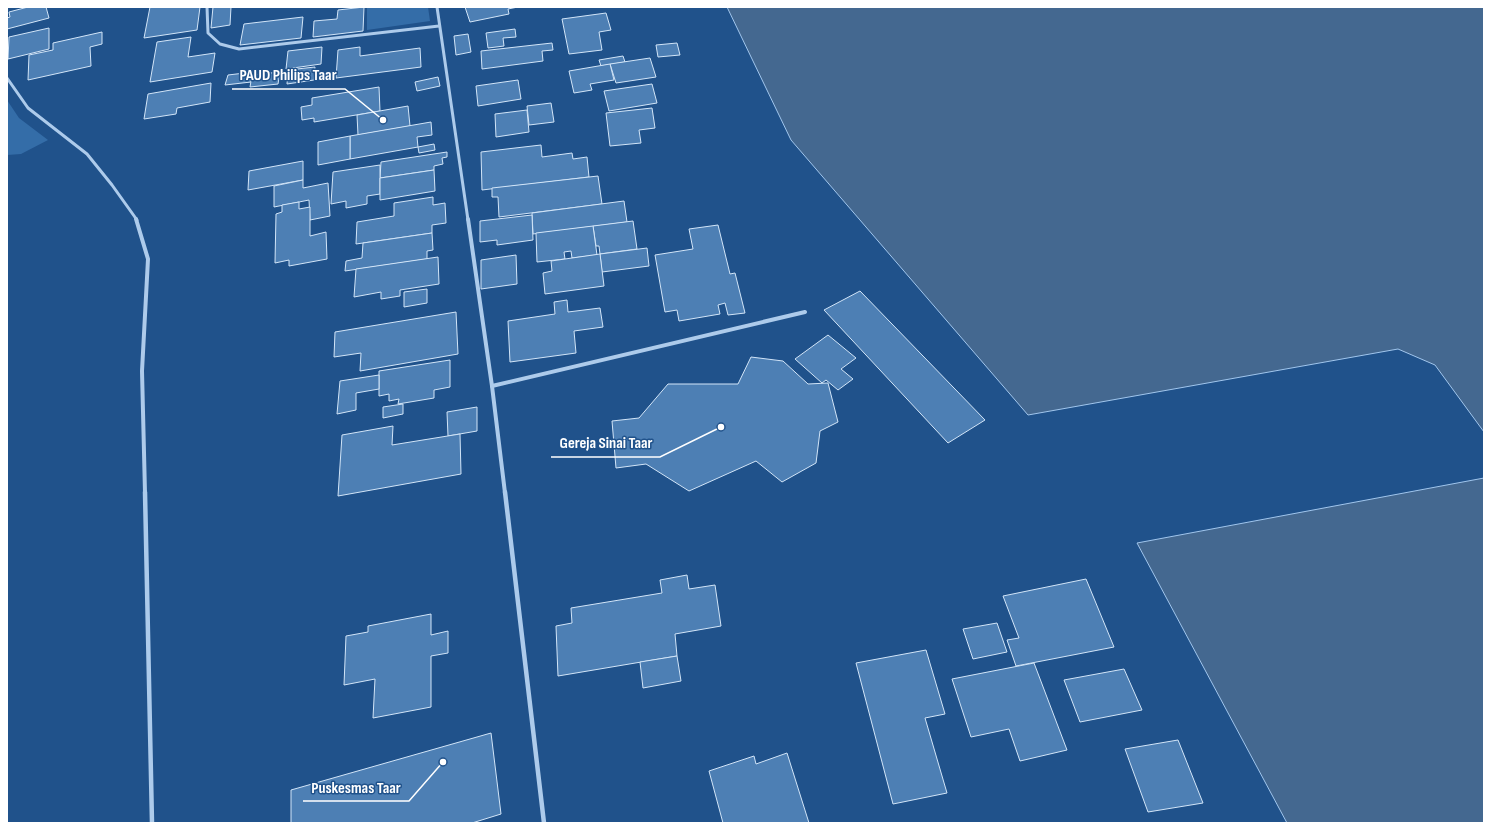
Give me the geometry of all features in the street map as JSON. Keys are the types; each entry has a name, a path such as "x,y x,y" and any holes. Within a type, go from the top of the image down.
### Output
{"street":[{"path":"207,7 208,33 216,42 231,48 245,49 439,26"},
{"path":"437,7 492,386 544,823"},
{"path":"7,78 28,108 87,154 112,185 136,218 148,259 142,371 152,823"},
{"path":"492,386 805,312"}],"shaded area":[{"path":"367,7 428,7 430,21 367,30"},
{"path":"727,7 1484,7 1484,432 1435,365 1398,349 1028,415 791,140"},
{"path":"7,100 19,118 48,140 21,154 7,155"},
{"path":"1484,478 1484,823 1287,823 1137,543"}],"building":[{"path":"28,7 46,7 49,18 7,29 7,18 10,17 9,12"},
{"path":"150,7 200,7 197,30 144,38"},
{"path":"213,7 231,7 230,25 211,28"},
{"path":"364,7 363,31 313,37 314,21 337,19 338,10"},
{"path":"465,7 518,7 508,9 509,14 470,22"},
{"path":"606,13 611,30 599,32 602,50 569,54 562,19"},
{"path":"303,17 301,38 240,45 244,24"},
{"path":"49,28 49,49 8,59 9,37"},
{"path":"515,29 516,37 503,38 504,46 488,48 486,33"},
{"path":"102,32 102,44 90,47 91,66 28,80 29,55 53,50 53,43"},
{"path":"468,34 471,52 456,55 454,36"},
{"path":"191,37 188,57 215,53 212,72 150,82 157,42"},
{"path":"552,43 553,50 542,51 543,61 482,69 481,51"},
{"path":"677,43 680,55 658,57 656,45"},
{"path":"322,47 321,64 286,69 288,51"},
{"path":"360,47 360,56 420,48 421,67 336,78 338,50"},
{"path":"623,56 625,62 601,66 599,60"},
{"path":"650,58 656,77 616,83 610,64"},
{"path":"610,64 614,80 590,84 592,90 574,93 569,71"},
{"path":"315,67 314,80 287,84 288,70"},
{"path":"253,72 251,82 225,85 228,75"},
{"path":"280,72 278,84 250,87 252,75"},
{"path":"438,77 440,86 417,91 415,82"},
{"path":"518,80 521,99 478,106 476,86"},
{"path":"211,83 210,102 177,108 176,114 144,119 148,94"},
{"path":"652,84 657,103 609,111 604,91"},
{"path":"379,87 380,111 314,122 314,118 302,120 301,107 312,105 312,98"},
{"path":"551,103 554,122 529,125 527,106"},
{"path":"408,106 410,126 358,135 357,115"},
{"path":"652,108 655,128 639,130 641,143 610,146 606,113"},
{"path":"527,110 529,132 496,137 495,114"},
{"path":"431,122 432,135 417,137 418,147 350,159 350,136"},
{"path":"350,136 350,159 318,165 318,142"},
{"path":"434,144 435,150 419,153 418,147"},
{"path":"541,145 542,157 572,153 573,159 587,157 589,177 482,190 481,152"},
{"path":"447,152 447,157 442,158 443,164 434,166 434,170 380,178 381,162"},
{"path":"303,161 303,180 248,190 249,171"},
{"path":"380,165 380,194 367,196 367,204 346,208 346,201 331,204 333,172"},
{"path":"434,170 435,191 380,200 380,178"},
{"path":"598,176 602,204 499,217 498,197 492,197 492,188"},
{"path":"303,180 303,188 328,183 330,216 310,220 309,200 274,207 274,186"},
{"path":"433,197 433,205 445,203 446,223 432,225 432,233 356,244 357,222 394,216 394,203"},
{"path":"624,201 627,222 533,234 532,213"},
{"path":"299,202 299,209 310,207 310,236 326,232 327,259 289,266 289,260 275,263 276,214 282,212 282,205"},
{"path":"532,215 533,240 497,245 497,240 480,242 480,221"},
{"path":"633,221 637,249 600,254 599,246 596,246 593,226"},
{"path":"718,225 730,274 735,273 745,313 728,315 725,303 718,305 720,314 679,321 677,310 665,312 655,255 693,249 689,229"},
{"path":"593,226 597,255 572,258 571,251 564,252 565,259 537,262 536,233"},
{"path":"432,233 433,250 427,251 427,259 345,271 346,261 362,258 363,243"},
{"path":"647,248 649,266 602,272 600,254"},
{"path":"600,254 604,286 545,294 543,273 552,271 551,261"},
{"path":"516,255 517,284 481,289 481,260"},
{"path":"438,257 439,284 400,290 400,296 381,299 381,292 354,297 356,269"},
{"path":"427,289 427,303 404,307 404,292"},
{"path":"860,291 985,420 948,443 824,310"},
{"path":"567,300 568,312 600,308 603,327 574,331 576,353 510,362 508,321 555,314 554,302"},
{"path":"456,312 458,354 360,371 361,353 334,357 335,332"},
{"path":"828,335 856,358 841,369 853,379 838,390 826,380 822,383 795,359"},
{"path":"751,357 783,361 808,384 828,383 838,422 820,431 816,463 782,482 756,461 689,491 646,464 616,468 612,421 639,418 668,384 738,384"},
{"path":"450,360 450,387 434,390 434,398 398,404 399,399 389,401 389,394 379,396 379,371"},
{"path":"379,375 379,389 356,393 356,410 337,414 340,381"},
{"path":"403,404 403,414 383,418 383,407"},
{"path":"477,407 477,431 448,436 447,412"},
{"path":"393,426 392,445 460,434 461,474 338,496 342,435"},
{"path":"687,575 689,589 715,585 721,626 675,634 677,656 558,676 556,626 572,623 571,608 662,593 660,580"},
{"path":"1086,579 1114,647 1016,666 1007,640 1019,638 1003,596"},
{"path":"431,614 431,635 448,631 448,653 431,656 431,707 373,718 375,679 344,685 346,636 368,632 368,626"},
{"path":"997,623 1007,652 973,659 963,629"},
{"path":"926,650 945,714 925,718 947,793 893,804 856,663"},
{"path":"677,656 681,681 643,688 640,662"},
{"path":"1034,663 1067,750 1020,761 1009,729 971,737 952,679"},
{"path":"1124,669 1142,710 1080,722 1064,680"},
{"path":"491,733 501,814 472,823 291,823 291,790"},
{"path":"1178,740 1203,803 1148,812 1125,749"},
{"path":"787,753 809,823 723,823 709,771 754,756 756,764"}],"place":[{"name":"PAUD Philips Taar","path":"383,120"},
{"name":"Gereja Sinai Taar","path":"721,427"},
{"name":"Puskesmas Taar","path":"443,762"}]}
